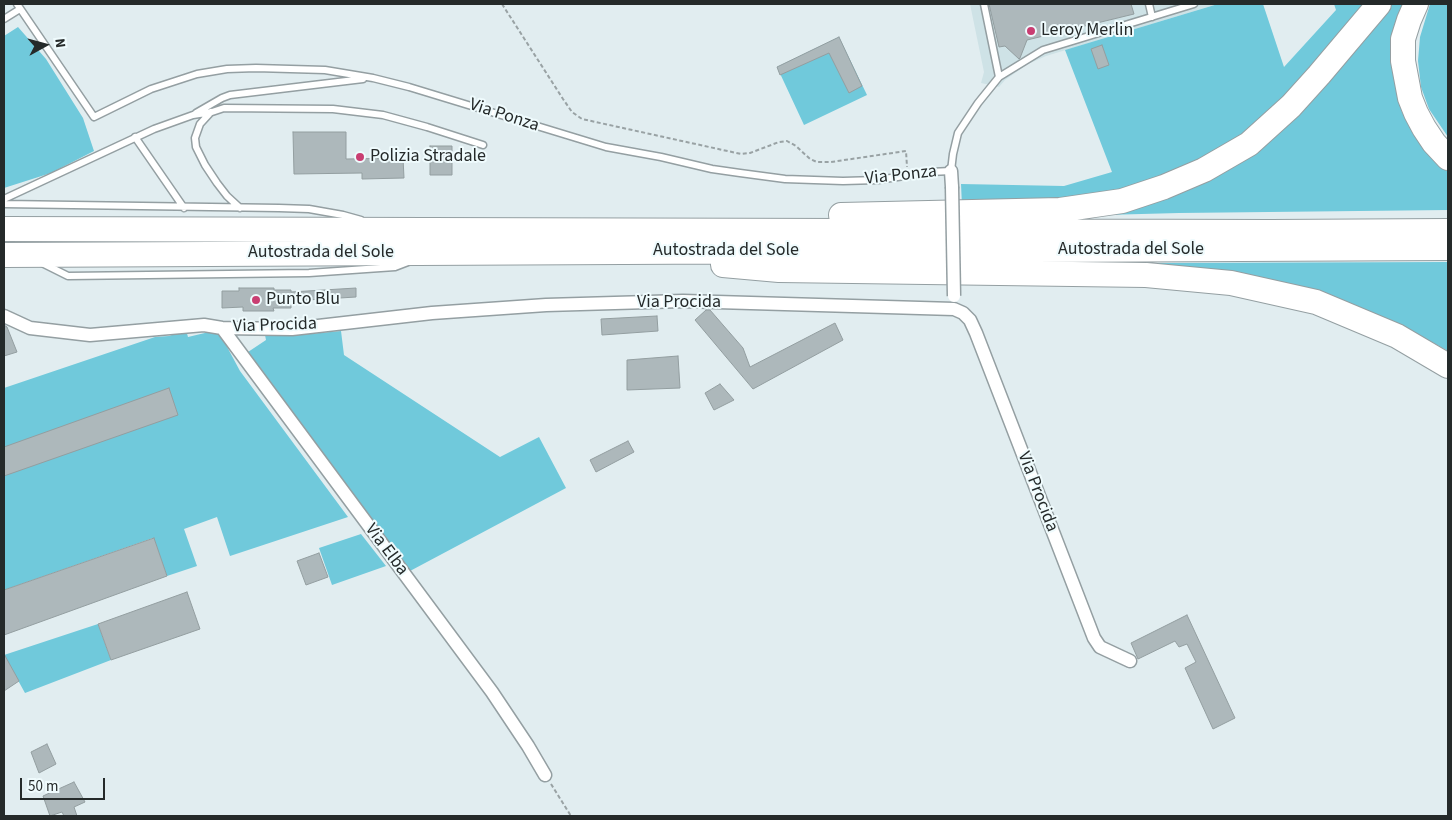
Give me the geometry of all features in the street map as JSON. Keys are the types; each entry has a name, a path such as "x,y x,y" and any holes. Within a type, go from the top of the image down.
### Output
{"highway":[{"path":"630,241 778,216 1060,210 1122,201 1164,188 1204,170 1249,144 1291,106 1320,75 1379,4"},
{"path":"1416,4 1408,20 1403,40 1403,61 1410,98 1424,128 1434,143 1448,158"},
{"name":"Autostrada del Sole","path":"4,229 388,230 630,241 1448,248"},
{"name":"Autostrada del Sole","path":"12,255 433,253 630,241 1232,232 1448,231"},
{"path":"630,241 703,263 779,270 1146,275 1231,283 1316,302 1398,336 1448,366"}],"street":[{"path":"951,171 954,303"},
{"name":"Via Procida","path":"4,316 30,328 90,335 204,325 222,328 292,329 432,313 537,306 683,301 954,303 970,320 976,333 1094,638 1100,647 1130,661"},
{"name":"Via Elba","path":"222,328 492,692 545,775"}],"lane":[{"path":"984,4 999,77"},
{"path":"1149,4 1152,17"},
{"name":"Via Ponza","path":"18,6 94,117 151,89 196,74 227,69 256,68 324,70 373,78 459,101 606,147 712,169 785,179 878,180 930,172 951,171 958,133 978,103 999,77 1043,50 1194,4"},
{"path":"4,19 18,6"},
{"path":"4,199 154,129 193,115 230,95 373,78"},
{"path":"193,115 224,108 333,109 383,115 483,145"},
{"path":"212,112 200,124 195,138 196,146 217,183 240,208"},
{"path":"135,138 184,208"},
{"path":"4,204 309,210 342,215 388,230"}],"path":[{"path":"502,4 572,112 582,119 741,154 787,141 796,146 810,159 817,162 831,162 906,152 907,176"},
{"path":"545,775 571,816"}],"shaded area":[{"path":"970,4 1218,4 1046,56 1028,64 1005,80 999,87 981,83 984,72"},
{"path":"1218,4 1263,4 1284,67 1336,10 1334,4 1367,4 1298,84 1239,137 1191,165 1155,180 1077,201 962,206 961,184 1064,186 1112,172 1065,50"},
{"path":"1390,4 1407,4 1394,54 1395,82 1402,112 1417,139 1437,163 1448,172 1448,210 1179,213 916,220 1126,207 1306,106 1358,48"},
{"path":"1430,4 1448,4 1448,137 1429,109 1421,87 1418,61 1420,37"},
{"path":"18,27 46,59 83,118 94,151 51,173 4,188 4,36"},
{"path":"839,37 867,95 804,125 777,67"},
{"path":"1448,262 1448,351 1403,326 1353,305 1312,292 883,264"},
{"path":"186,330 188,337 209,332 219,334 240,371 348,517 230,556 217,517 184,529 197,566 167,576 153,538 4,590 4,388 155,337 169,336"},
{"path":"341,331 344,355 500,457 539,437 566,488 410,571 248,352 266,340 265,335 287,336"},
{"path":"361,534 386,566 332,585 319,548"},
{"path":"98,624 111,660 25,693 4,655"}],"building":[{"name":"Leroy Merlin","path":"989,4 1131,4 1134,14 1027,40 1019,59 1005,46 999,47"},
{"path":"839,37 862,86 849,93 829,53 780,75 777,67"},
{"path":"1102,45 1109,65 1098,69 1091,49"},
{"path":"293,132 346,132 346,159 403,158 404,178 362,179 362,173 294,174"},
{"path":"430,146 452,146 452,175 430,175"},
{"name":"Punto Blu","path":"239,288 274,288 274,290 291,290 291,292 356,288 356,297 291,301 291,308 273,308 274,311 243,311 243,307 222,308 222,291 239,291"},
{"path":"706,310 710,310 743,348 750,367 835,323 843,340 753,389 695,320"},
{"path":"657,316 658,331 602,335 601,319"},
{"path":"4,325 7,327 17,352 4,356"},
{"path":"678,356 680,388 627,390 627,360"},
{"path":"720,384 734,400 714,410 705,393"},
{"path":"169,388 178,415 4,476 4,447"},
{"path":"628,441 634,452 596,472 590,460"},
{"path":"154,538 167,576 4,635 4,590"},
{"path":"319,553 328,577 306,585 297,561"},
{"path":"187,592 200,629 111,660 98,624"},
{"path":"1187,615 1235,718 1213,729 1185,668 1196,662 1187,644 1179,647 1175,641 1138,659 1131,643"},
{"path":"4,654 19,681 4,691"},
{"path":"47,744 56,764 39,773 31,752"},
{"path":"74,782 85,802 74,807 77,816 64,816 62,812 50,816 43,796"}],"place":[{"name":"Leroy Merlin","path":"1031,31"},
{"name":"Polizia Stradale","path":"360,157"},
{"name":"Punto Blu","path":"256,300"}]}
